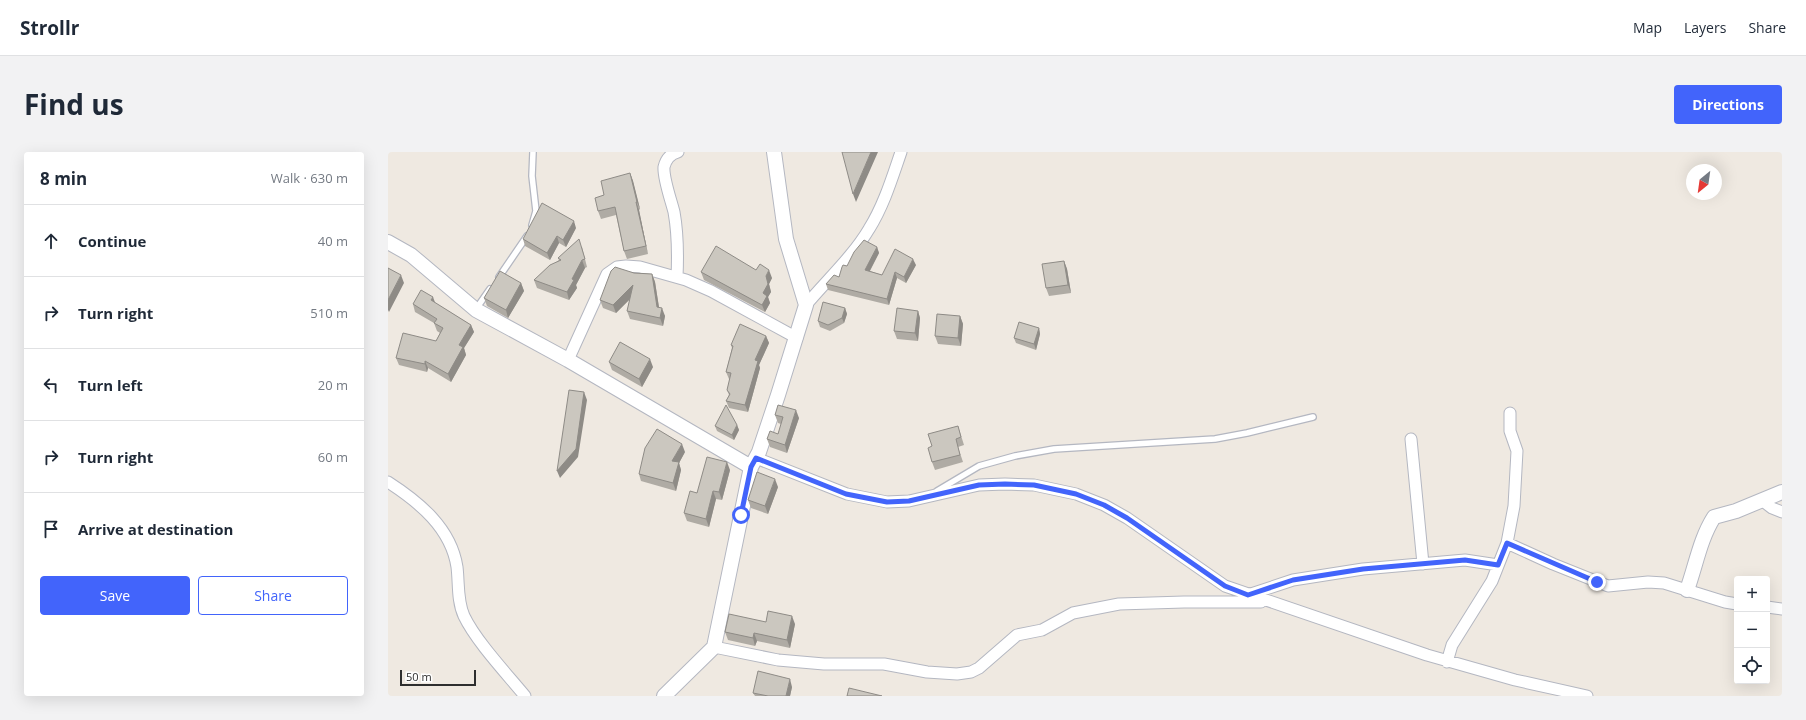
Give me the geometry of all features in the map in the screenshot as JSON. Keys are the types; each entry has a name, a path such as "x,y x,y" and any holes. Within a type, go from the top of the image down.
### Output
{"street":[{"path":"677,278 678,243 674,212 664,169 666,160 673,153 678,152"},
{"path":"774,152 786,239 806,304"},
{"path":"664,696 714,647 754,462 797,338 806,304 851,253 869,230 883,204 901,152"},
{"path":"388,242 410,255 476,310 754,462 846,494 887,502 924,498 979,485 1034,485 1076,494 1104,505 1127,518 1225,586 1372,638 1447,662 1515,680 1587,696"},
{"path":"568,360 607,274 617,267 626,266 640,267 677,278 711,291 797,338"},
{"path":"1447,662 1452,645 1492,581 1507,543 1514,506 1517,451 1510,432 1510,413"},
{"path":"1411,439 1423,564"},
{"path":"388,482 414,499 430,514 444,532 457,566 463,614 471,628 525,696"},
{"path":"1687,590 1695,569 1701,542 1714,517 1722,516 1763,501 1782,492"},
{"path":"1763,501 1772,508 1782,512"},
{"path":"1507,543 1553,564 1608,586 1648,582 1664,583 1734,604"},
{"path":"1248,595 1293,580 1328,573 1465,560 1498,565"},
{"path":"714,647 778,660 824,664 884,664 927,672 971,672 979,668 1017,635 1042,630 1073,613 1119,604 1184,602 1271,603"},
{"path":"1770,607 1782,609"}],"lane":[{"path":"476,310 527,236 532,225 536,210 532,176 533,152"},
{"path":"924,498 979,466 1015,456 1054,449 1215,439 1313,417"}],"building":[{"path":"842,152 871,152 853,194"},
{"path":"630,173 646,246 624,251 615,207 598,211 595,198 604,195 601,181"},
{"path":"542,203 574,221 563,240 557,236 547,253 523,239"},
{"path":"579,239 585,259 582,260 572,279 574,280 567,292 534,280 550,265 561,260 558,258"},
{"path":"864,240 877,247 865,270 882,275 895,249 913,259 904,277 895,272 887,299 826,284 834,275 839,277 843,265 847,266 854,252"},
{"path":"716,246 756,270 760,264 769,270 766,276 768,284 763,293 767,296 762,305 701,272"},
{"path":"1064,261 1068,285 1046,288 1042,264"},
{"path":"615,267 634,273 652,274 657,307 662,308 660,318 627,311 633,285 613,305 600,300 611,271"},
{"path":"388,268 401,275 388,300"},
{"path":"500,271 521,283 506,310 484,298"},
{"path":"421,290 433,297 431,300 471,325 459,345 463,347 448,374 425,361 425,364 396,358 403,333 436,341 443,328 434,323 437,319 413,304"},
{"path":"823,302 845,308 842,318 828,325 818,321"},
{"path":"897,308 918,311 915,333 894,331"},
{"path":"937,314 960,316 958,338 935,336"},
{"path":"1019,322 1039,328 1034,344 1014,338"},
{"path":"740,324 766,336 755,360 758,361 745,405 726,401 730,394 727,390 731,373 726,372 733,346 731,345"},
{"path":"620,342 650,359 639,379 609,362"},
{"path":"569,390 584,392 576,449 557,471"},
{"path":"726,405 737,425 732,435 715,426"},
{"path":"778,405 796,410 785,445 767,439 770,431 778,434 783,417 775,415"},
{"path":"958,426 961,437 956,439 960,455 932,462 928,448 932,446 928,434"},
{"path":"657,429 682,444 672,461 679,462 673,483 639,474 645,448"},
{"path":"707,457 727,462 719,492 713,491 706,519 684,513 690,491 697,493"},
{"path":"757,472 775,479 765,506 748,500"},
{"path":"768,611 792,616 787,640 754,633 753,638 725,632 729,614 766,622"},
{"path":"758,671 790,679 786,696 768,696 753,693"},
{"path":"849,688 882,696 847,696"}],"route":[{"path":"741,515 751,467 756,458 846,494 887,502 909,501 979,485 1034,485 1054,488 1076,494 1104,505 1127,518 1225,586 1248,595 1293,580 1328,573 1465,560 1498,565 1507,543 1597,582"}]}
